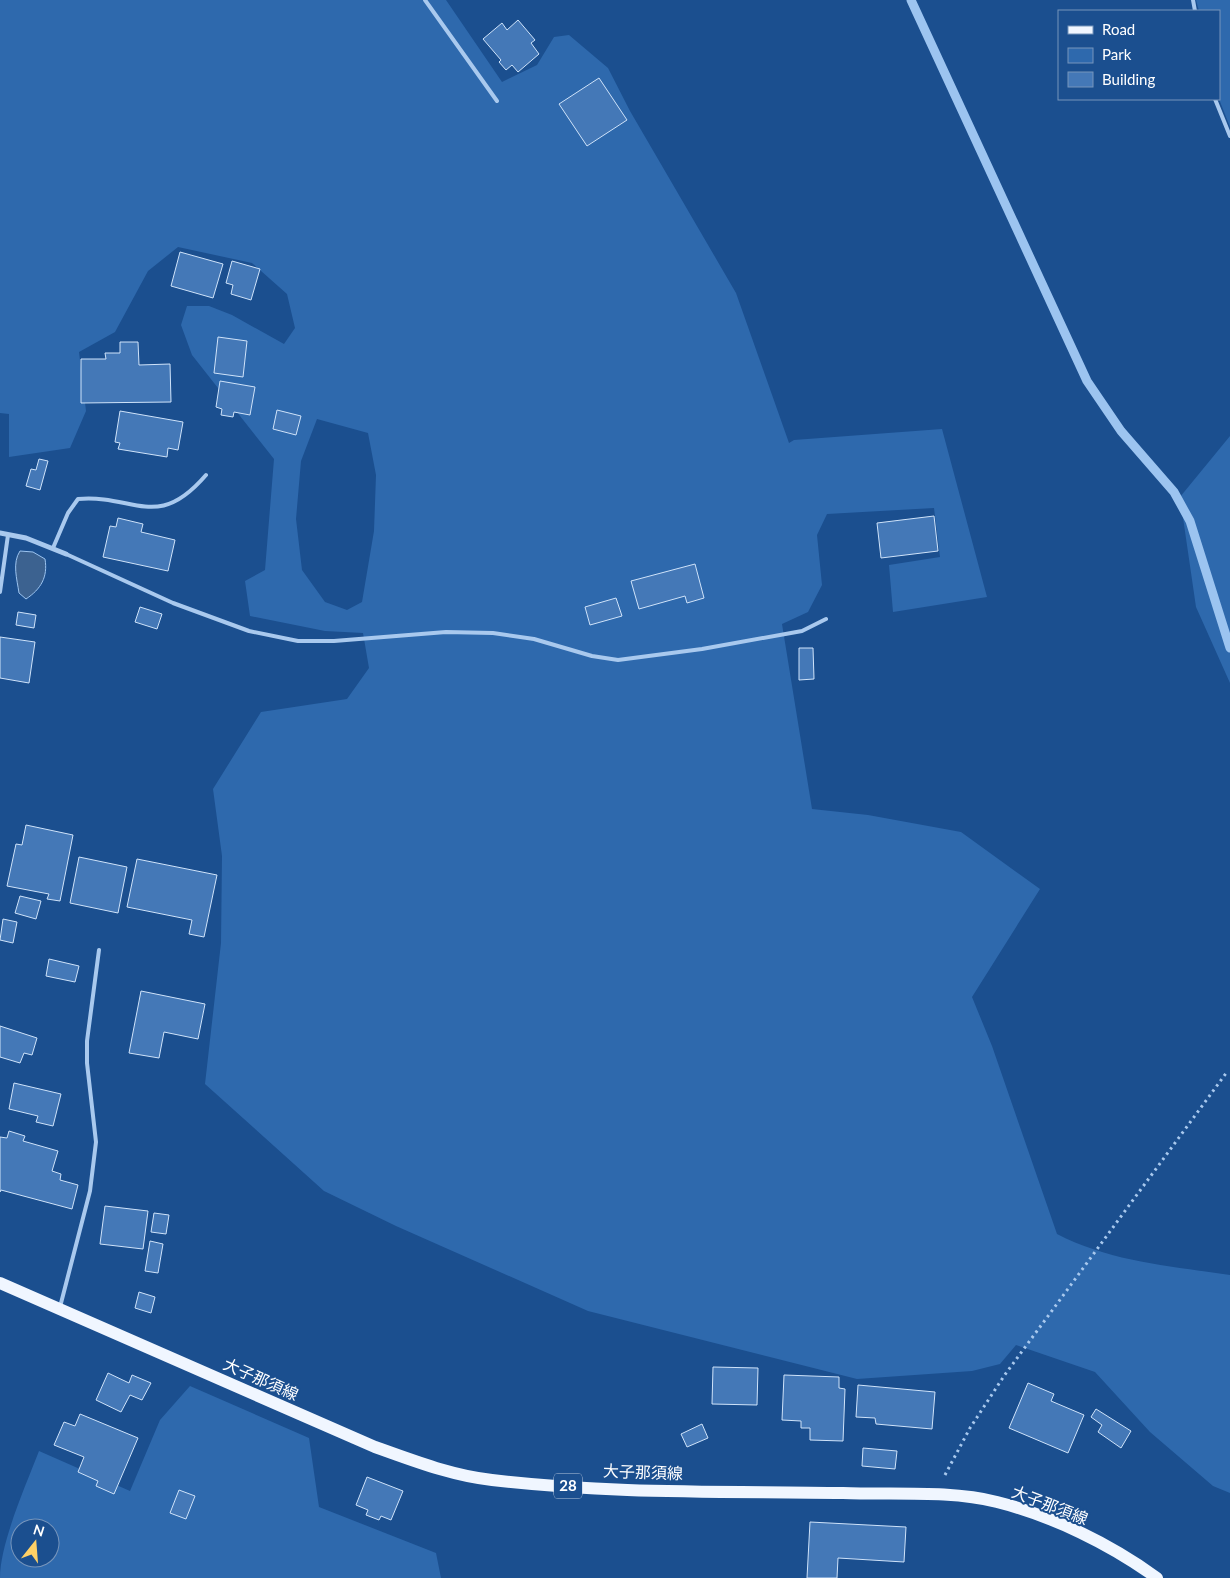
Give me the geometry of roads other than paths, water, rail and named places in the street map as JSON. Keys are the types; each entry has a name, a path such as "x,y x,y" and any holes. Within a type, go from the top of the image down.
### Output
{"main road":[{"name":"大子那須線","path":"0,1283 375,1447 432,1466 490,1480 590,1487 935,1496 995,1502 1025,1511 1095,1541 1157,1578"}],"street":[{"path":"0,533 26,538 66,554"}],"lane":[{"path":"425,0 497,101"},
{"path":"1215,100 1230,136"},
{"path":"53,548 68,512 78,499 92,498 143,508 168,505 191,493 206,475"},
{"path":"0,592 8,535"},
{"path":"66,554 173,603 249,630 298,641 334,641 446,632 493,633 534,639 592,656 618,660 702,649 802,631 826,619"},
{"path":"60,1310 90,1191 96,1142 87,1056 99,950"}],"waterway":[{"path":"911,0 1087,381 1121,431 1174,492 1190,521 1230,648"}]}
